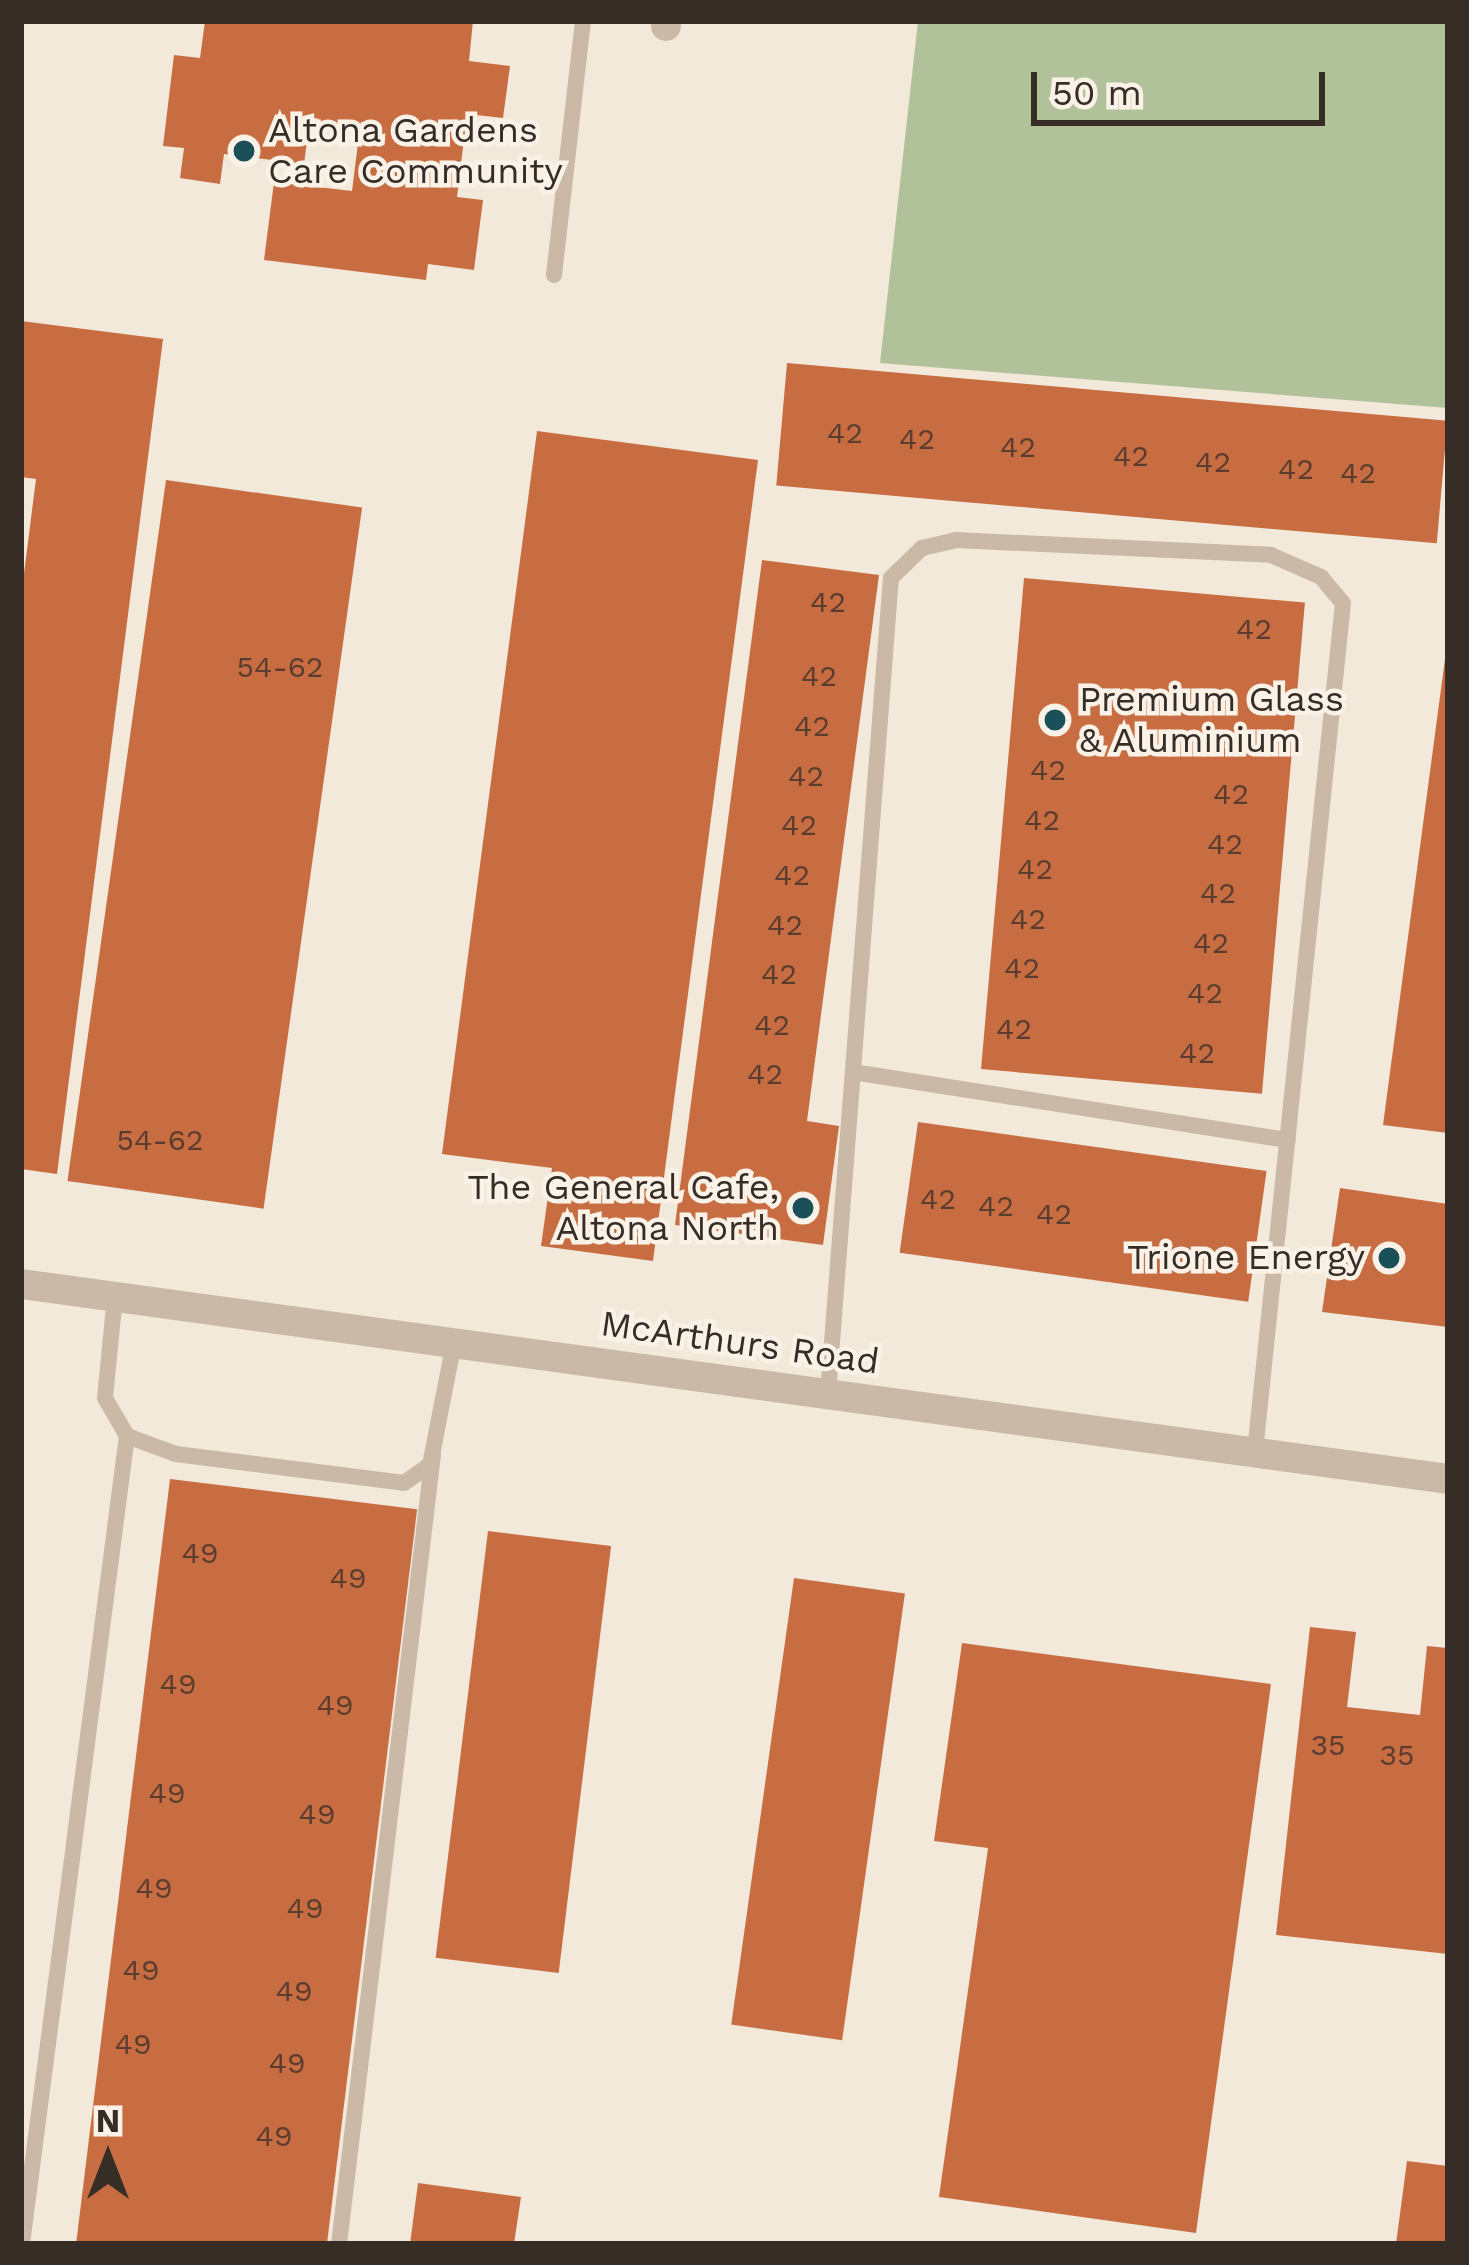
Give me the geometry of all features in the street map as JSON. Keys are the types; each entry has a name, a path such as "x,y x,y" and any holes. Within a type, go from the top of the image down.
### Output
{"street":[{"name":"McArthurs Road","path":"21,1284 1448,1479"}],"lane":[{"path":"554,275 584,21"},
{"path":"828,1394 891,578 922,548 956,540 1271,555 1322,577 1343,603 1255,1452"},
{"path":"853,1072 1288,1140"},
{"path":"116,1296 104,1398 128,1436 176,1454 404,1483 433,1455"},
{"path":"339,2244 433,1455 454,1343"},
{"path":"22,2244 128,1436"}],"green space":[{"path":"918,21 1448,21 1448,408 880,363"}],"building":[{"name":"Altona Gardens Care Community","path":"205,21 473,21 469,61 510,66 503,118 467,114 457,197 483,200 474,270 428,264 426,280 264,260 274,182 352,191 358,143 369,144 371,123 361,122 359,132 318,128 319,119 310,117 304,164 224,154 220,184 180,178 184,148 163,146 174,55 200,58"},
{"path":"21,321 163,339 57,1174 21,1169 21,597 36,479 21,477"},
{"path":"787,363 1447,421 1437,543 776,486"},
{"path":"537,431 758,460 653,1261 541,1246 552,1168 442,1154"},
{"path":"166,480 362,508 264,1209 67,1181"},
{"path":"762,560 879,575 807,1121 839,1126 823,1245 675,1225"},
{"path":"1024,578 1305,603 1262,1094 981,1069"},
{"path":"1448,659 1448,1133 1383,1125"},
{"path":"918,1122 1267,1171 1248,1302 900,1253"},
{"name":"Trione Energy","path":"1340,1188 1448,1204 1448,1327 1322,1312"},
{"path":"170,1479 417,1509 327,2244 76,2244"},
{"path":"488,1531 611,1546 559,1973 436,1958"},
{"path":"794,1578 905,1594 842,2040 731,2025"},
{"path":"1310,1627 1356,1632 1347,1707 1420,1715 1427,1646 1448,1648 1448,1954 1276,1935"},
{"path":"962,1643 1271,1684 1196,2233 939,2197 988,1848 934,1841"},
{"path":"1407,2161 1448,2166 1448,2244 1396,2244"},
{"path":"418,2183 521,2197 514,2244 410,2244"}],"place":[{"name":"Altona Gardens Care Community","path":"244,151"},
{"name":"Premium Glass & Aluminium","path":"1055,720"},
{"name":"The General Cafe, Altona North","path":"803,1208"},
{"name":"Trione Energy","path":"1389,1258"}]}
